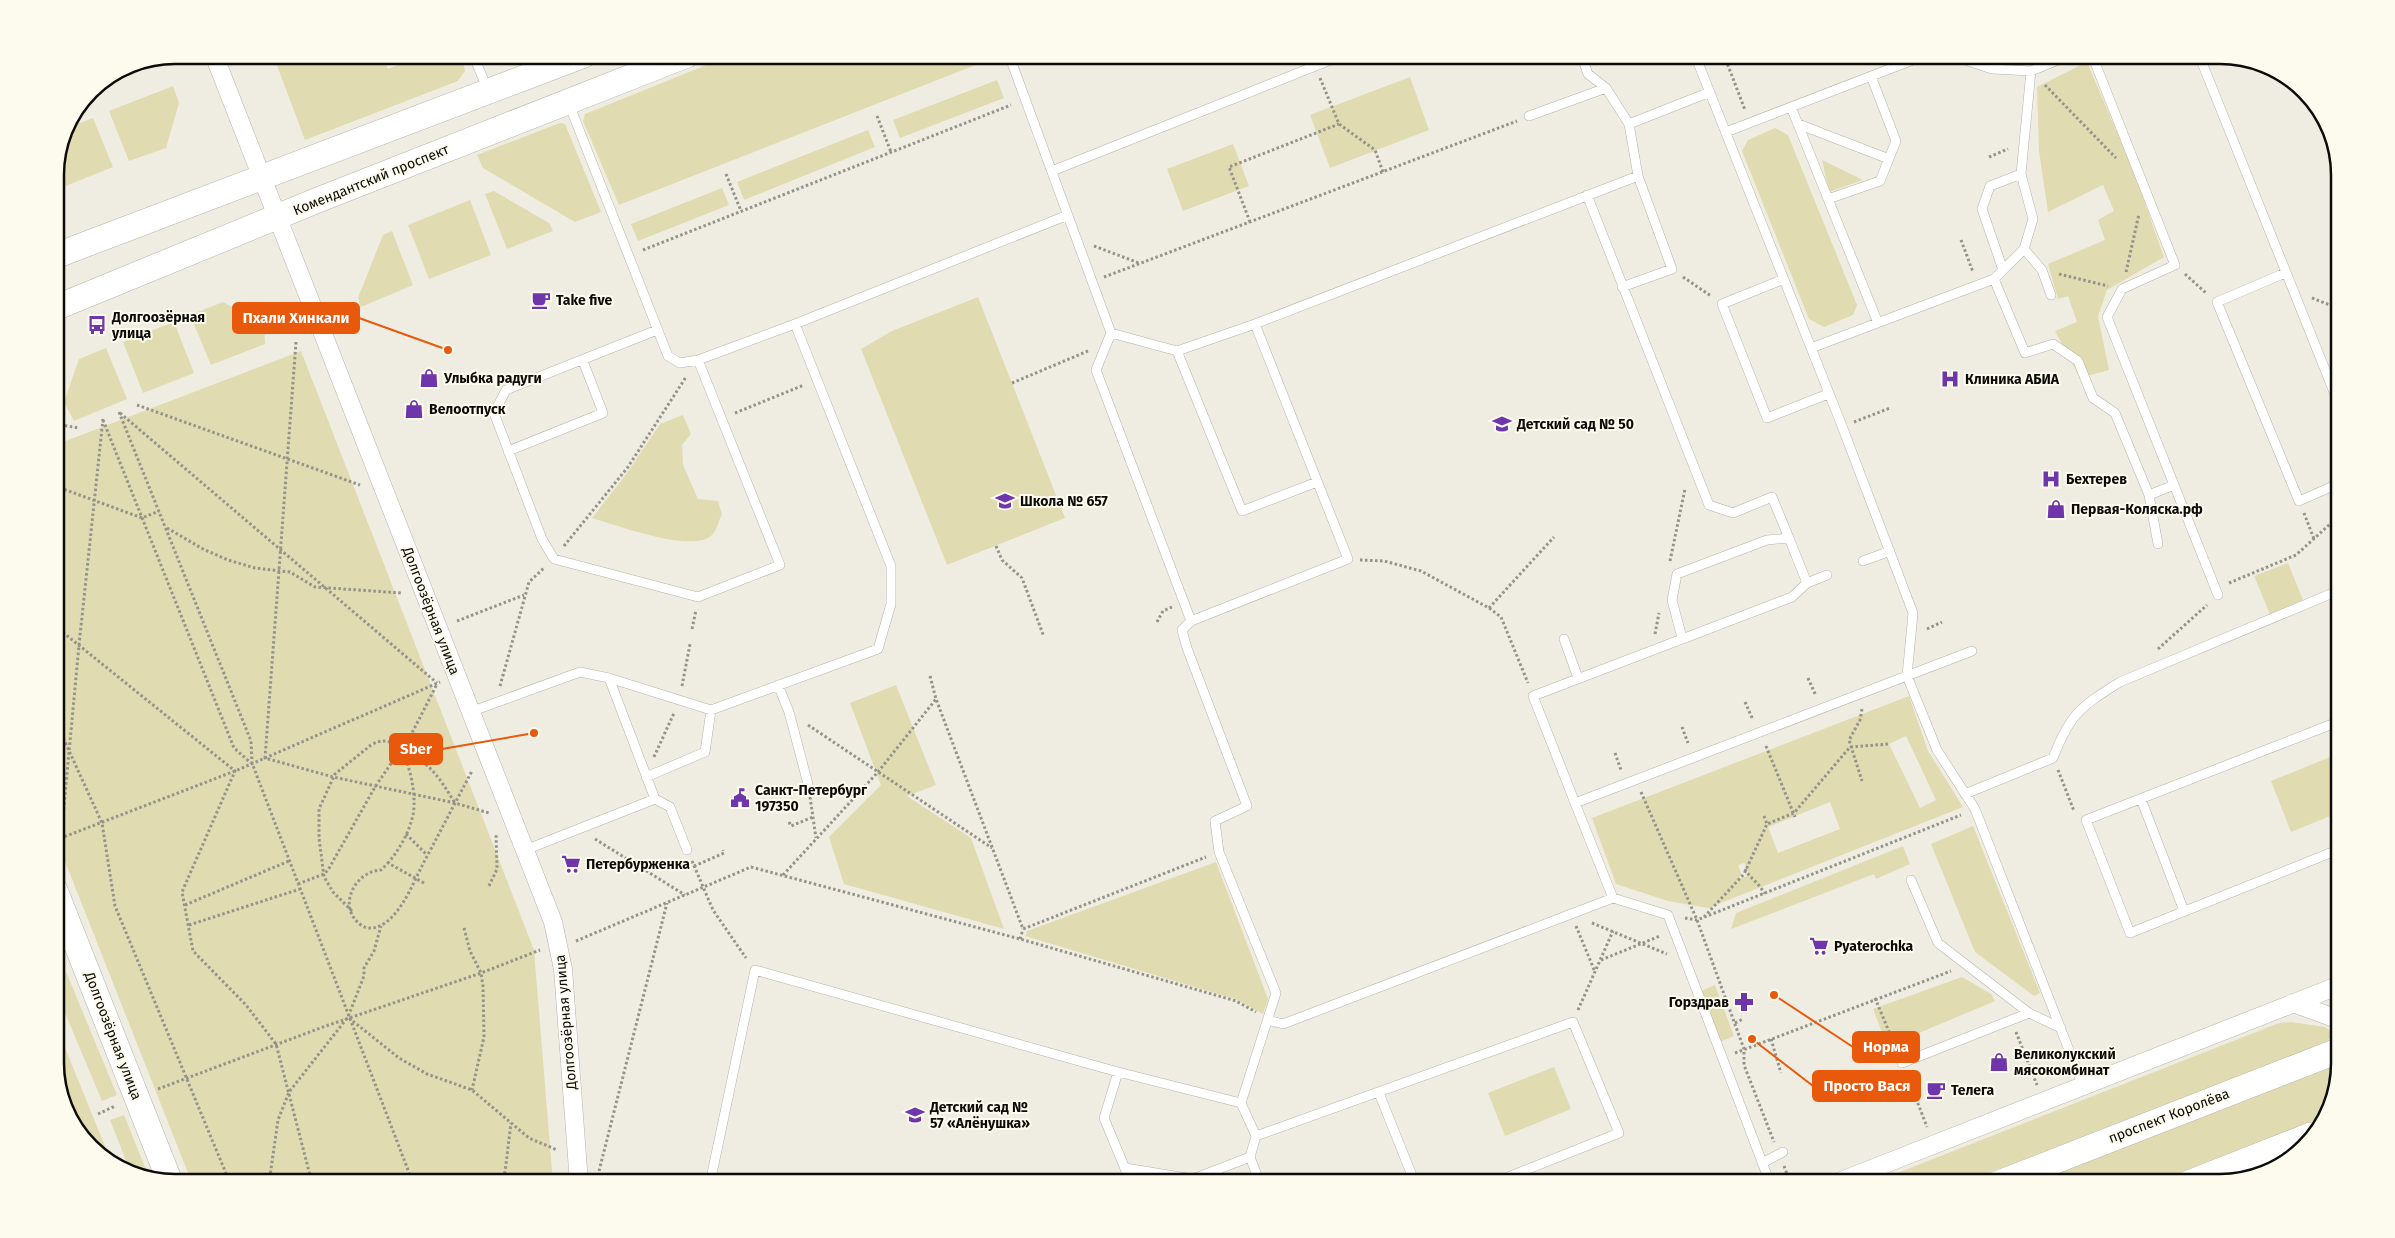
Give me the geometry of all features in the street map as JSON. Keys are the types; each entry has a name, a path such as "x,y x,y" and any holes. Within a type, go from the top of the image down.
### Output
{"main road":[{"path":"64,253 561,64"},
{"name":"Комендантский проспект","path":"64,304 278,217 664,64"},
{"name":"Долгоозёрная улица","path":"64,913 167,1173"},
{"name":"проспект Королёва","path":"2022,1174 2331,1054"},
{"path":"2212,1174 2302,1139"}],"street":[{"name":"Долгоозёрная улица","path":"218,64 552,922 563,969 578,1174"},
{"path":"1859,1174 2331,988"},
{"path":"2293,1003 2331,1017"}],"lane":[{"path":"477,64 489,92"},
{"path":"1012,64 1111,332 1096,370 1191,621"},
{"path":"1052,171 1320,64"},
{"path":"1585,64 1588,74 1606,88 1629,124 1638,176 1672,269 1622,288"},
{"path":"1699,64 1913,613 1907,676 1937,750 1975,809 2083,1086"},
{"path":"1726,132 1902,64"},
{"path":"1977,64 1992,69 2031,70 2047,64"},
{"path":"2096,64 2175,265 2122,289 2107,317 2218,595"},
{"path":"2203,64 2331,385"},
{"path":"1811,348 1861,334 1878,323 1994,279 2024,249 2033,219 2021,174 2031,70"},
{"path":"1828,199 1880,181 1896,141 1871,76"},
{"path":"1529,116 1606,88"},
{"path":"1629,124 1710,92"},
{"path":"568,102 668,356 680,362 698,360 795,324 1068,215"},
{"path":"1791,107 1878,323"},
{"path":"1798,124 1889,159"},
{"path":"2003,270 1982,209 1990,186 2021,174"},
{"path":"1111,332 1176,351 1255,324 1638,176"},
{"path":"1587,195 1708,505 1732,513 1772,497 1807,583"},
{"path":"2024,249 2042,270 2051,295"},
{"path":"2285,273 2216,302 2299,501 2331,487"},
{"path":"1784,279 1722,304 1767,418 1828,394"},
{"path":"1994,279 2025,353 2053,344 2078,360 2093,398 2115,414 2149,495 2158,544"},
{"path":"470,712 580,672 609,678 711,710 878,649 891,604 890,566 795,324"},
{"path":"1255,324 1348,559 1191,621 1182,630 1187,648 1247,806 1215,821 1219,852 1276,994 1241,1103 1256,1136 1250,1157 1257,1174"},
{"path":"657,330 506,390 494,413 542,539 554,558 698,597 780,565 698,360"},
{"path":"1176,351 1242,511 1317,482"},
{"path":"508,451 603,412 583,361"},
{"path":"2149,495 2174,484"},
{"path":"1682,638 1672,600 1677,574 1768,540 1789,538"},
{"path":"1863,561 1890,551"},
{"path":"1613,898 1533,696 1792,597 1807,583 1827,575"},
{"path":"1965,794 2053,758 2065,729 2086,703 2120,682 2331,594"},
{"path":"1564,639 1578,678"},
{"path":"1575,803 1972,651"},
{"path":"609,678 654,799 670,807 687,850"},
{"path":"778,685 789,712 808,784"},
{"path":"646,777 705,752 711,710"},
{"path":"2331,725 2086,820 2130,932 2331,853"},
{"path":"525,850 654,799"},
{"path":"2142,799 2184,911"},
{"path":"1911,880 1938,942 1965,966 2029,1013 2060,1028"},
{"path":"1268,1020 1283,1024 1613,898 1668,915 1766,1174"},
{"path":"712,1174 756,970 1118,1072 1241,1103"},
{"path":"1902,1063 2029,1013"},
{"path":"1256,1136 1573,1022 1619,1133 1516,1174"},
{"path":"1118,1072 1104,1118 1127,1174"},
{"path":"1379,1093 1411,1174"},
{"path":"1762,1163 1781,1153"},
{"path":"1206,1174 1250,1157"},
{"path":"1125,1168 1162,1174"}],"path":[{"path":"1727,64 1750,122"},
{"path":"1315,66 1339,124 1375,150 1383,172"},
{"path":"2031,70 2118,160"},
{"path":"628,256 1025,99"},
{"path":"877,116 891,152"},
{"path":"1092,282 1529,116"},
{"path":"1250,222 1229,167 1339,124"},
{"path":"1989,157 1999,153"},
{"path":"726,174 741,211"},
{"path":"2042,270 2122,289 2145,188"},
{"path":"1077,239 1141,264"},
{"path":"1962,240 1978,285"},
{"path":"2175,265 2216,302"},
{"path":"1672,269 1722,304"},
{"path":"2293,290 2331,305"},
{"path":"265,758 296,342"},
{"path":"1012,383 1106,344"},
{"path":"496,702 525,594 530,582 554,558 628,467 698,360"},
{"path":"721,418 817,380"},
{"path":"137,405 360,485"},
{"path":"1853,422 1890,408"},
{"path":"409,1174 252,764 251,741 119,412 437,683"},
{"path":"64,799 78,645 103,419 234,748 252,764"},
{"path":"64,426 79,428"},
{"path":"1670,565 1691,461"},
{"path":"64,489 142,518 159,512"},
{"path":"2299,501 2314,539"},
{"path":"166,527 203,549 228,560 255,568 290,572 315,587 402,592"},
{"path":"1489,608 1554,537"},
{"path":"996,546 1002,560 1022,578 1044,637"},
{"path":"1348,559 1384,560 1421,571 1489,608 1501,617 1533,696"},
{"path":"457,621 525,594"},
{"path":"1652,650 1660,612"},
{"path":"64,633 235,771"},
{"path":"930,676 936,699 1023,929 1020,939"},
{"path":"1808,678 1816,696"},
{"path":"64,837 252,764 437,683"},
{"path":"298,884 324,874 342,847 375,787 412,733 437,683"},
{"path":"784,875 878,772 936,699"},
{"path":"1745,702 1754,721"},
{"path":"789,712 992,849"},
{"path":"1862,714 1850,735 1850,747 1862,781"},
{"path":"1682,727 1689,746"},
{"path":"64,739 102,823 115,906 226,1174"},
{"path":"352,911 349,897 357,881 372,870 381,870 388,863 406,834 413,816 416,796 405,760 393,742 376,742 333,777 319,808 319,838 324,874 333,892 352,911 362,926 372,929 382,925 402,905 472,771"},
{"path":"1703,918 1740,879 1767,824 1794,815 1850,747 1889,744"},
{"path":"402,746 410,756 425,764 436,775 455,803"},
{"path":"1768,750 1794,815"},
{"path":"1614,753 1622,773"},
{"path":"265,758 333,777 455,803 488,813"},
{"path":"2053,758 2077,818 2086,820"},
{"path":"235,771 182,892 184,905 193,951 246,1005 276,1044 310,1174"},
{"path":"1636,780 1698,920 1744,1049 1744,1065 1781,1153 1788,1174"},
{"path":"808,784 816,838"},
{"path":"1668,915 1698,920 1975,809"},
{"path":"1764,816 1767,824"},
{"path":"789,822 791,826 813,817"},
{"path":"578,828 685,895"},
{"path":"489,886 496,869 496,832"},
{"path":"406,834 427,855"},
{"path":"687,850 713,910 756,970"},
{"path":"694,866 724,853 723,850"},
{"path":"1023,929 1219,852"},
{"path":"184,905 289,861"},
{"path":"388,863 424,883"},
{"path":"558,945 580,940 751,867 1020,939 1236,1001 1253,1009 1268,1020"},
{"path":"1745,869 1748,876 1761,887 1764,894"},
{"path":"189,925 300,889"},
{"path":"598,1171 668,903"},
{"path":"1572,914 1686,962"},
{"path":"1572,914 1595,972"},
{"path":"270,1174 278,1120 289,1092 348,1018 364,976 364,968 378,942 382,925"},
{"path":"464,928 470,951 481,973 484,1037 472,1090"},
{"path":"1600,960 1674,930"},
{"path":"1573,1022 1613,931"},
{"path":"98,1114 276,1044 481,973 541,950"},
{"path":"1722,1058 1875,998 1965,966"},
{"path":"1875,998 1927,1127"},
{"path":"348,1018 406,1062 427,1074 472,1090 529,1138 557,1151"},
{"path":"1735,1023 1743,1019"},
{"path":"2011,1020 2037,1085"},
{"path":"1771,1038 1781,1073"},
{"path":"504,1174 511,1123"}],"shaded area":[{"path":"276,64 386,64 388,69 400,64 464,64 465,71 458,81 305,140"},
{"path":"709,64 978,64 619,205 583,121 585,114"},
{"path":"2083,64 2088,64 2133,170 2164,257 2107,290 2098,316 2109,370 2080,378 2055,331 2077,322 2068,296 2058,299 2048,264 2105,240 2098,220 2114,211 2103,185 2048,212 2039,151 2037,87"},
{"path":"1410,77 1429,130 1330,168 1310,115"},
{"path":"997,80 1004,98 900,138 893,120"},
{"path":"173,86 179,103 166,148 129,161 109,111"},
{"path":"93,118 113,167 64,187 65,160 76,125"},
{"path":"560,123 565,124 601,212 575,222 483,168 477,155"},
{"path":"1775,128 1788,135 1857,305 1853,315 1824,327 1809,319 1742,151 1748,140"},
{"path":"868,130 875,147 744,200 737,182"},
{"path":"1233,144 1249,186 1183,211 1167,169"},
{"path":"1822,160 1863,180 1829,192"},
{"path":"722,188 729,205 638,241 631,224"},
{"path":"494,191 549,223 553,231 507,249 485,194"},
{"path":"470,200 491,255 429,279 408,225"},
{"path":"392,231 413,285 361,307 358,298 383,235"},
{"path":"978,297 1065,518 947,565 861,349 892,331"},
{"path":"223,302 264,325 265,344 211,365 190,315"},
{"path":"174,322 194,373 143,393 123,342"},
{"path":"106,348 127,399 74,421 64,402 79,359"},
{"path":"301,351 534,950 552,1174 188,1174 64,859 64,442"},
{"path":"683,415 691,434 682,445 683,465 698,499 718,501 722,514 717,528 712,535 702,540 672,540 592,518 627,473 660,424"},
{"path":"2288,563 2303,600 2270,614 2254,576"},
{"path":"896,685 936,785 907,796 971,838 1004,929 844,884 829,837 881,785 850,703"},
{"path":"1909,696 1928,751 1963,807 1708,908 1668,901 1616,884 1592,818","holes":["1906,736 1936,800 1920,808 1889,744","1830,802 1840,829 1778,853 1768,827","1744,863 1750,875 1740,879 1739,877 1742,875 1738,865"]},
{"path":"2331,757 2331,816 2291,832 2271,781"},
{"path":"1973,826 2040,993 2034,996 1975,952 1931,844"},
{"path":"1903,846 1910,864 1876,879 1874,874 1731,929 1736,913"},
{"path":"1216,862 1268,999 1263,1014 1238,1000 1025,936 1027,931"},
{"path":"64,967 117,1095 102,1101 64,1010"},
{"path":"1962,977 1991,994 1995,1001 1900,1041 1904,1053 1892,1058 1873,1009"},
{"path":"1715,985 1734,1036 1720,1042 1701,991"},
{"path":"2291,1022 2325,1027 2331,1032 2331,1036 2327,1042 1986,1174 1895,1174 2279,1023"},
{"path":"64,1045 107,1151 91,1136 75,1112 66,1085"},
{"path":"2331,1066 2329,1085 2316,1120 2177,1174 2053,1174"},
{"path":"1554,1067 1571,1109 1505,1136 1488,1093"},
{"path":"124,1115 146,1170 127,1163 110,1120"}],"place":[{"name":"Take five","path":"541,300"},
{"name":"Долгоозёрная улица","path":"97,325"},
{"name":"Пхали Хинкали","path":"448,350"},
{"name":"Улыбка радуги","path":"429,378"},
{"name":"Клиника АБИА","path":"1950,379"},
{"name":"Велоотпуск","path":"414,409"},
{"name":"Детский сад № 50","path":"1502,424"},
{"name":"Бехтерев","path":"2051,479"},
{"name":"Школа № 657","path":"1005,501"},
{"name":"Первая-Коляска.рф","path":"2056,509"},
{"name":"Sber","path":"534,733"},
{"name":"Санкт-Петербург 197350","path":"740,798"},
{"name":"Петербурженка","path":"571,864"},
{"name":"Pyaterochka","path":"1819,946"},
{"name":"Норма","path":"1774,995"},
{"name":"Горздрав","path":"1744,1002"},
{"name":"Просто Вася","path":"1752,1039"},
{"name":"Великолукский мясокомбинат","path":"1999,1062"},
{"name":"Телега","path":"1936,1090"},
{"name":"Детский сад № 57 «Алёнушка»","path":"915,1115"}]}
